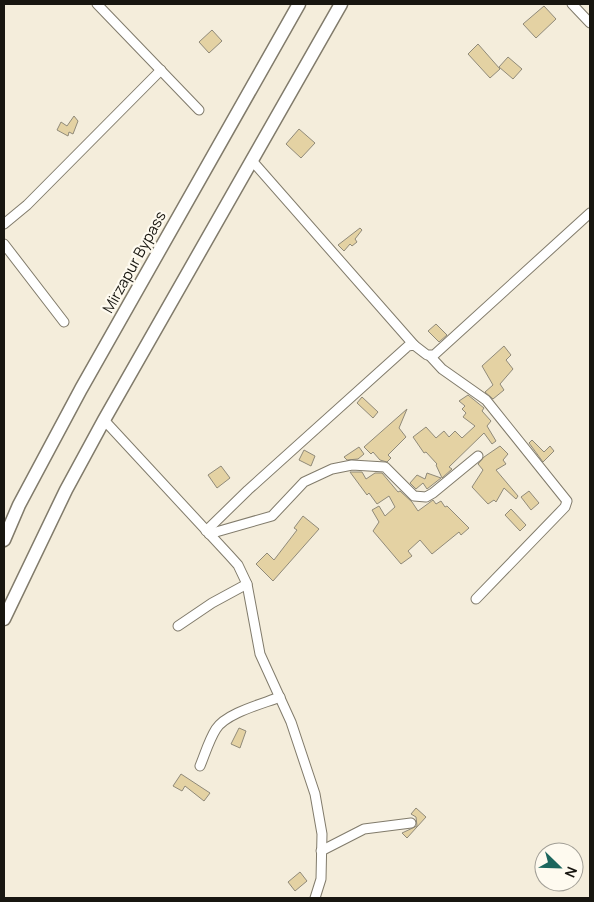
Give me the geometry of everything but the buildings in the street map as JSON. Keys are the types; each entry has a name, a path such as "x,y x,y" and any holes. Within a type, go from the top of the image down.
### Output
{"highway":[{"name":"Mirzapur Bypass","path":"4,540 19,505 81,389 299,4"},
{"path":"4,619 66,490 104,420 341,4"}],"street":[{"path":"97,4 199,110"},
{"path":"572,4 590,23"},
{"path":"4,224 27,205 161,70"},
{"path":"254,163 414,345 430,356 442,369 486,400 567,501 565,507 476,599"},
{"path":"430,356 434,355 590,214"},
{"path":"4,244 64,322"},
{"path":"208,532 248,490 408,346 414,345"},
{"path":"104,420 238,566 247,584 260,654 291,722 314,794 322,834 321,879 315,898"},
{"path":"208,532 272,516 304,482 332,470 352,466 384,467 414,496 420,497 433,493 478,456"},
{"path":"178,626 212,602 247,584"},
{"path":"200,766 221,722 280,697"},
{"path":"321,852 364,829 411,823"}]}
